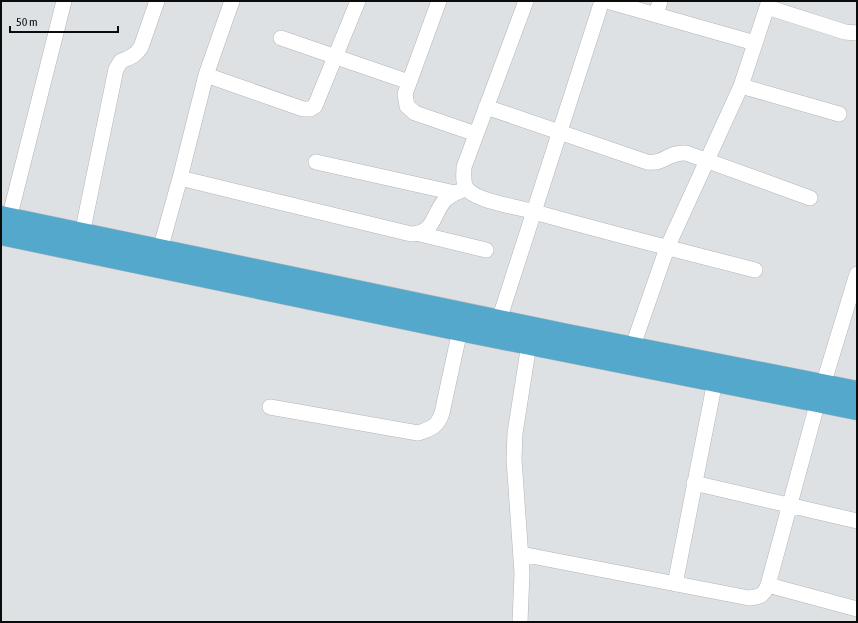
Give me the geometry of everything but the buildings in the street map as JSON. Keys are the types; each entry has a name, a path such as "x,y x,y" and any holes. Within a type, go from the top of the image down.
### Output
{"highway":[{"path":"4,223 82,234 499,320 629,355 715,381 820,393 857,392"},
{"path":"4,223 460,330 529,344 629,355 820,393 857,409"}],"street":[{"path":"4,223 64,1"},
{"path":"82,234 116,69 121,60 130,58 137,53 141,47 157,1"},
{"path":"160,250 206,75 232,1"},
{"path":"206,75 303,109 310,109 315,106 358,1"},
{"path":"439,1 405,94 407,106 415,113 476,134"},
{"path":"461,191 464,167 526,1"},
{"path":"499,320 602,1"},
{"path":"606,1 658,8 755,42"},
{"path":"629,355 667,248 740,86 768,4 844,32 857,33"},
{"path":"281,38 409,82"},
{"path":"740,86 839,114"},
{"path":"486,107 647,162 657,163 676,152 686,153 810,198"},
{"path":"316,162 461,191 667,248 755,270"},
{"path":"180,178 411,234 420,234 486,250"},
{"path":"420,234 427,230 447,198 461,191"},
{"path":"521,554 749,598 759,597 765,592 820,393 850,321 857,274"},
{"path":"270,407 418,433 432,429 439,422 442,413 460,330"},
{"path":"520,622 522,573 514,459 515,433 529,344"},
{"path":"675,584 715,381"},
{"path":"694,483 857,520"},
{"path":"768,585 857,609"}]}
